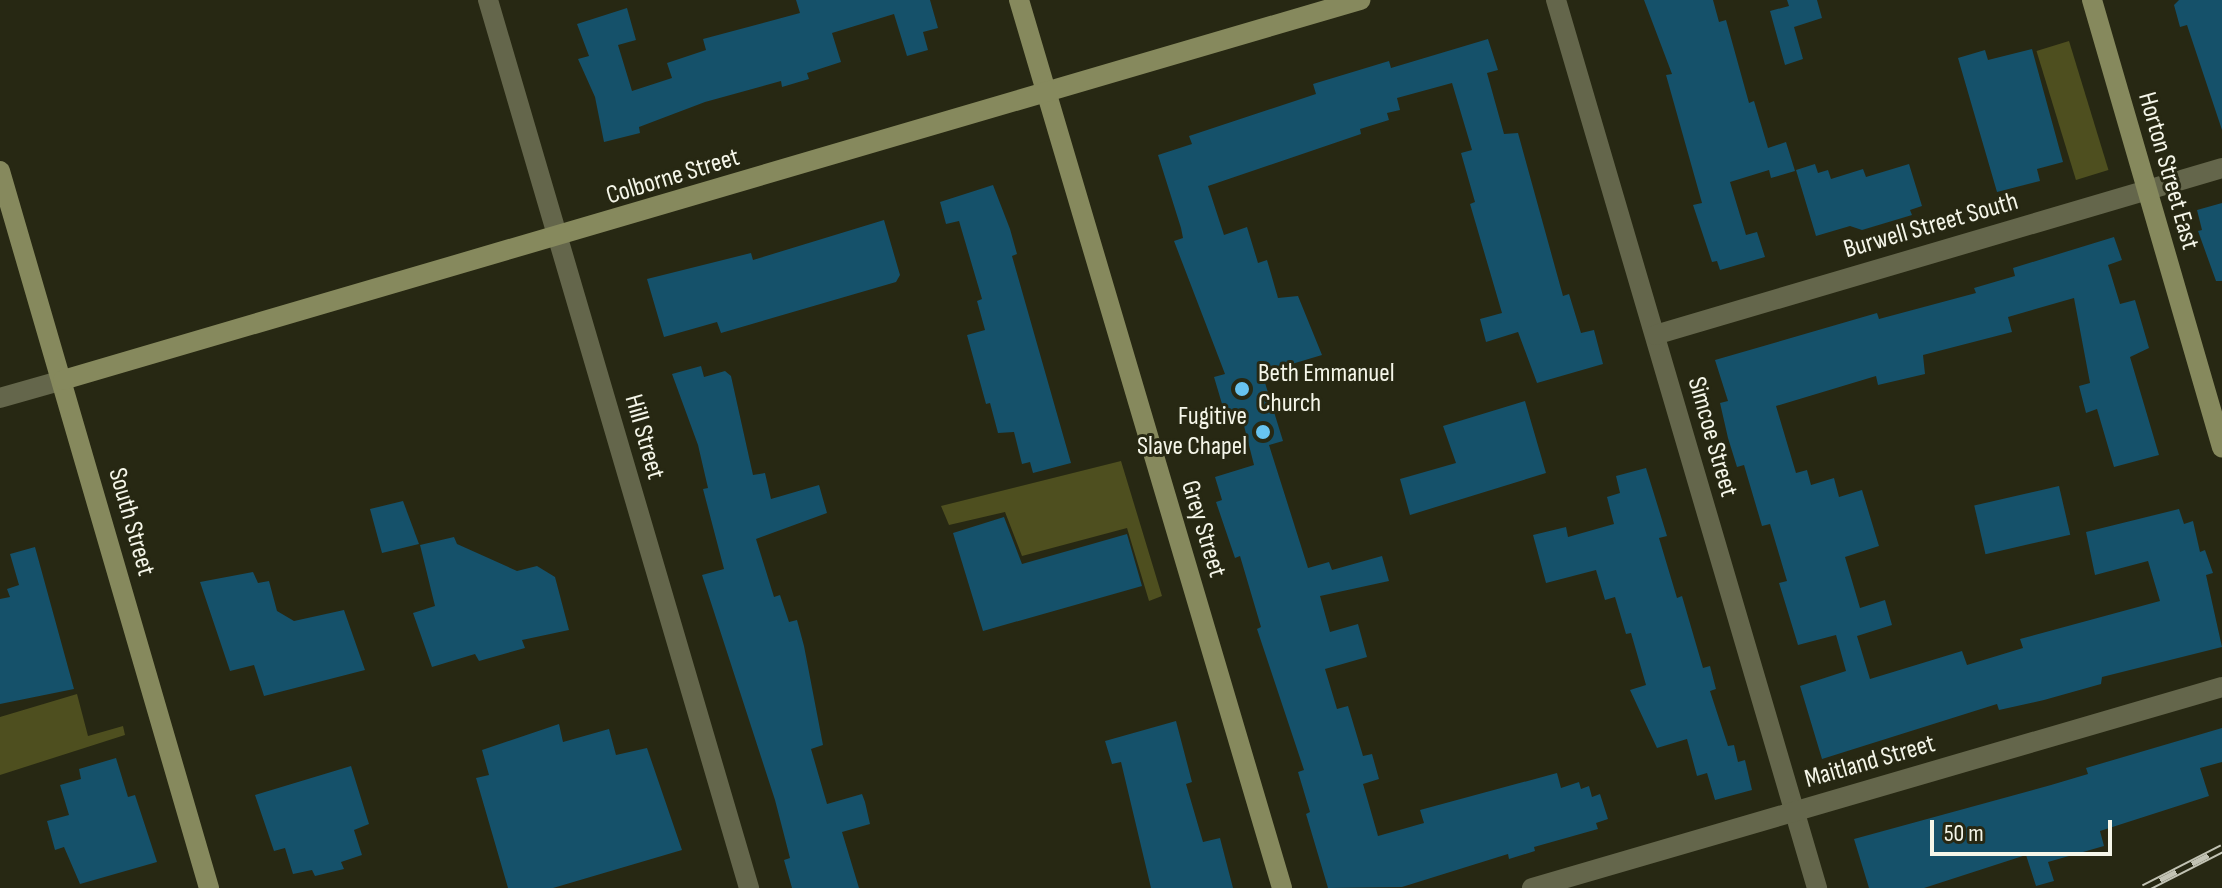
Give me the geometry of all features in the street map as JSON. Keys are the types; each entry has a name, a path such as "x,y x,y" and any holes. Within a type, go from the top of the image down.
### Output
{"street":[{"name":"Hill Street","path":"488,0 749,888"},
{"name":"Grey Street","path":"1019,0 1282,888"},
{"name":"Colborne Street","path":"0,398 559,238 1360,0"},
{"name":"Simcoe Street","path":"1556,0 1817,888"},
{"name":"Horton Street East","path":"2092,0 2222,448"},
{"name":"Burwell Street South","path":"1655,335 2222,168"},
{"name":"South Street","path":"0,171 209,888"},
{"name":"Maitland Street","path":"1532,888 2222,687"}],"shaded area":[{"path":"2069,41 2108,170 2076,180 2036,51"},
{"path":"1121,461 1162,596 1149,601 1127,528 1022,556 1005,512 949,525 941,506"},
{"path":"77,694 88,736 123,726 125,735 0,775 0,717"}],"building":[{"path":"796,0 930,0 938,28 923,32 928,50 907,56 894,14 832,33 841,62 807,73 809,79 782,87 781,81 705,102 639,127 640,133 604,142 595,97 578,59 589,56 577,24 627,8 636,40 618,45 632,91 672,78 667,63 706,50 703,39 800,13"},
{"path":"1644,0 1713,0 1719,22 1726,20 1749,103 1754,101 1768,148 1786,142 1795,171 1771,178 1769,170 1730,182 1746,235 1757,232 1765,257 1720,270 1717,261 1712,262 1693,205 1702,203 1666,75 1672,74"},
{"path":"1787,0 1817,0 1822,18 1794,27 1803,59 1785,65 1770,11 1789,6"},
{"path":"2179,0 2222,0 2222,130 2187,25 2180,27 2174,5"},
{"path":"1488,39 1498,70 1487,73 1504,134 1518,133 1563,296 1569,294 1581,333 1594,330 1603,364 1537,383 1518,332 1486,342 1480,319 1502,313 1470,204 1475,202 1461,153 1472,150 1452,83 1397,98 1400,110 1387,113 1389,120 1360,129 1361,134 1208,186 1224,235 1247,227 1258,263 1267,260 1278,298 1298,296 1322,355 1262,373 1283,441 1269,445 1308,568 1329,562 1332,570 1382,556 1389,581 1320,596 1330,632 1358,624 1367,657 1325,669 1337,709 1348,706 1363,756 1372,754 1379,779 1363,784 1378,836 1424,823 1420,810 1557,773 1561,788 1579,782 1581,789 1589,786 1592,797 1600,794 1608,819 1596,823 1598,829 1534,847 1535,851 1509,859 1508,854 1402,887 1328,888 1306,814 1310,812 1298,772 1304,770 1257,629 1261,627 1240,556 1235,558 1216,502 1222,500 1215,477 1254,465 1240,410 1225,414 1214,377 1225,374 1174,241 1183,238 1158,155 1192,144 1189,136 1316,94 1313,84 1389,61 1391,68"},
{"path":"2032,49 2063,162 2037,169 2040,181 1997,192 1958,58 1985,50 1988,60"},
{"path":"1815,164 1818,173 1828,170 1831,179 1863,169 1866,177 1909,164 1922,206 1910,210 1912,215 1862,230 1850,226 1816,236 1796,170"},
{"path":"993,185 1010,229 1017,254 1012,256 1071,463 1033,473 1030,462 1022,464 1014,432 998,433 990,403 986,404 967,335 985,330 977,301 982,299 959,221 946,224 940,202"},
{"path":"2222,203 2222,281 2216,281 2198,231 2202,230 2197,210"},
{"path":"884,220 900,275 896,282 721,333 717,322 664,337 647,279 751,253 753,260"},
{"path":"2114,237 2122,260 2108,265 2120,304 2135,300 2149,348 2130,357 2159,455 2114,467 2097,409 2086,413 2079,386 2090,383 2074,298 2008,317 2012,332 1923,355 1925,374 1878,385 1876,376 1776,406 1796,473 1807,470 1811,485 1834,478 1839,497 1862,490 1879,546 1845,557 1860,608 1885,600 1892,625 1857,636 1870,679 1962,651 1967,665 2023,648 2020,639 2160,601 2148,561 2095,575 2086,532 2179,509 2184,524 2193,521 2200,552 2205,550 2213,573 2206,575 2222,647 2102,677 2101,684 2044,700 1999,710 1997,704 1822,759 1800,686 1846,671 1836,635 1798,645 1779,583 1787,581 1770,524 1762,526 1744,465 1737,467 1728,438 1720,403 1728,401 1715,360 1877,313 1879,319 1976,293 1974,288 2015,276 2013,268"},
{"path":"701,366 704,377 725,371 731,376 753,475 765,473 771,499 819,485 827,513 756,539 774,597 780,595 789,622 797,620 804,646 823,745 811,749 827,804 862,794 865,802 870,824 842,832 859,888 792,888 784,860 790,858 775,800 702,575 724,569 703,489 708,488 698,445 672,374"},
{"path":"1525,401 1546,473 1410,515 1400,479 1456,463 1443,426"},
{"path":"1646,468 1667,536 1659,538 1677,598 1682,596 1703,668 1710,666 1716,689 1710,691 1728,746 1734,745 1738,762 1745,760 1752,790 1715,800 1707,773 1697,776 1687,739 1657,748 1630,690 1646,685 1631,633 1626,634 1615,597 1605,600 1596,570 1546,583 1533,535 1566,527 1568,537 1614,524 1607,497 1620,493 1616,476"},
{"path":"2059,486 2070,535 1985,554 1974,506"},
{"path":"403,501 419,544 382,553 370,509"},
{"path":"1004,517 1022,564 1127,534 1142,586 983,631 953,533"},
{"path":"454,537 457,544 517,571 537,566 555,577 569,630 522,640 525,648 479,661 475,654 432,667 413,613 435,606 420,545"},
{"path":"35,547 74,689 0,704 0,599 10,597 7,589 19,585 10,554"},
{"path":"253,572 258,583 269,581 277,611 294,621 344,610 365,670 264,696 254,665 230,671 200,582"},
{"path":"1176,721 1192,782 1186,784 1203,842 1220,838 1233,888 1151,888 1121,762 1112,764 1105,741"},
{"path":"559,724 563,742 609,729 616,755 647,748 682,850 553,888 508,888 476,778 489,775 482,750"},
{"path":"2222,728 2222,762 2200,768 2209,796 2100,831 2104,846 2048,862 2054,881 2036,886 2026,855 1924,888 1869,888 1854,839 2088,774 2086,768"},
{"path":"116,758 128,797 135,795 157,862 80,884 64,847 55,850 47,821 69,815 60,785 81,779 79,769"},
{"path":"351,766 369,824 354,830 362,855 341,862 344,869 315,876 312,870 293,874 285,848 274,851 255,795"}],"railway":[{"path":"2144,888 2222,848"}],"place":[{"name":"Beth Emmanuel Church","path":"1242,389"},
{"name":"Fugitive Slave Chapel","path":"1263,432"}]}
